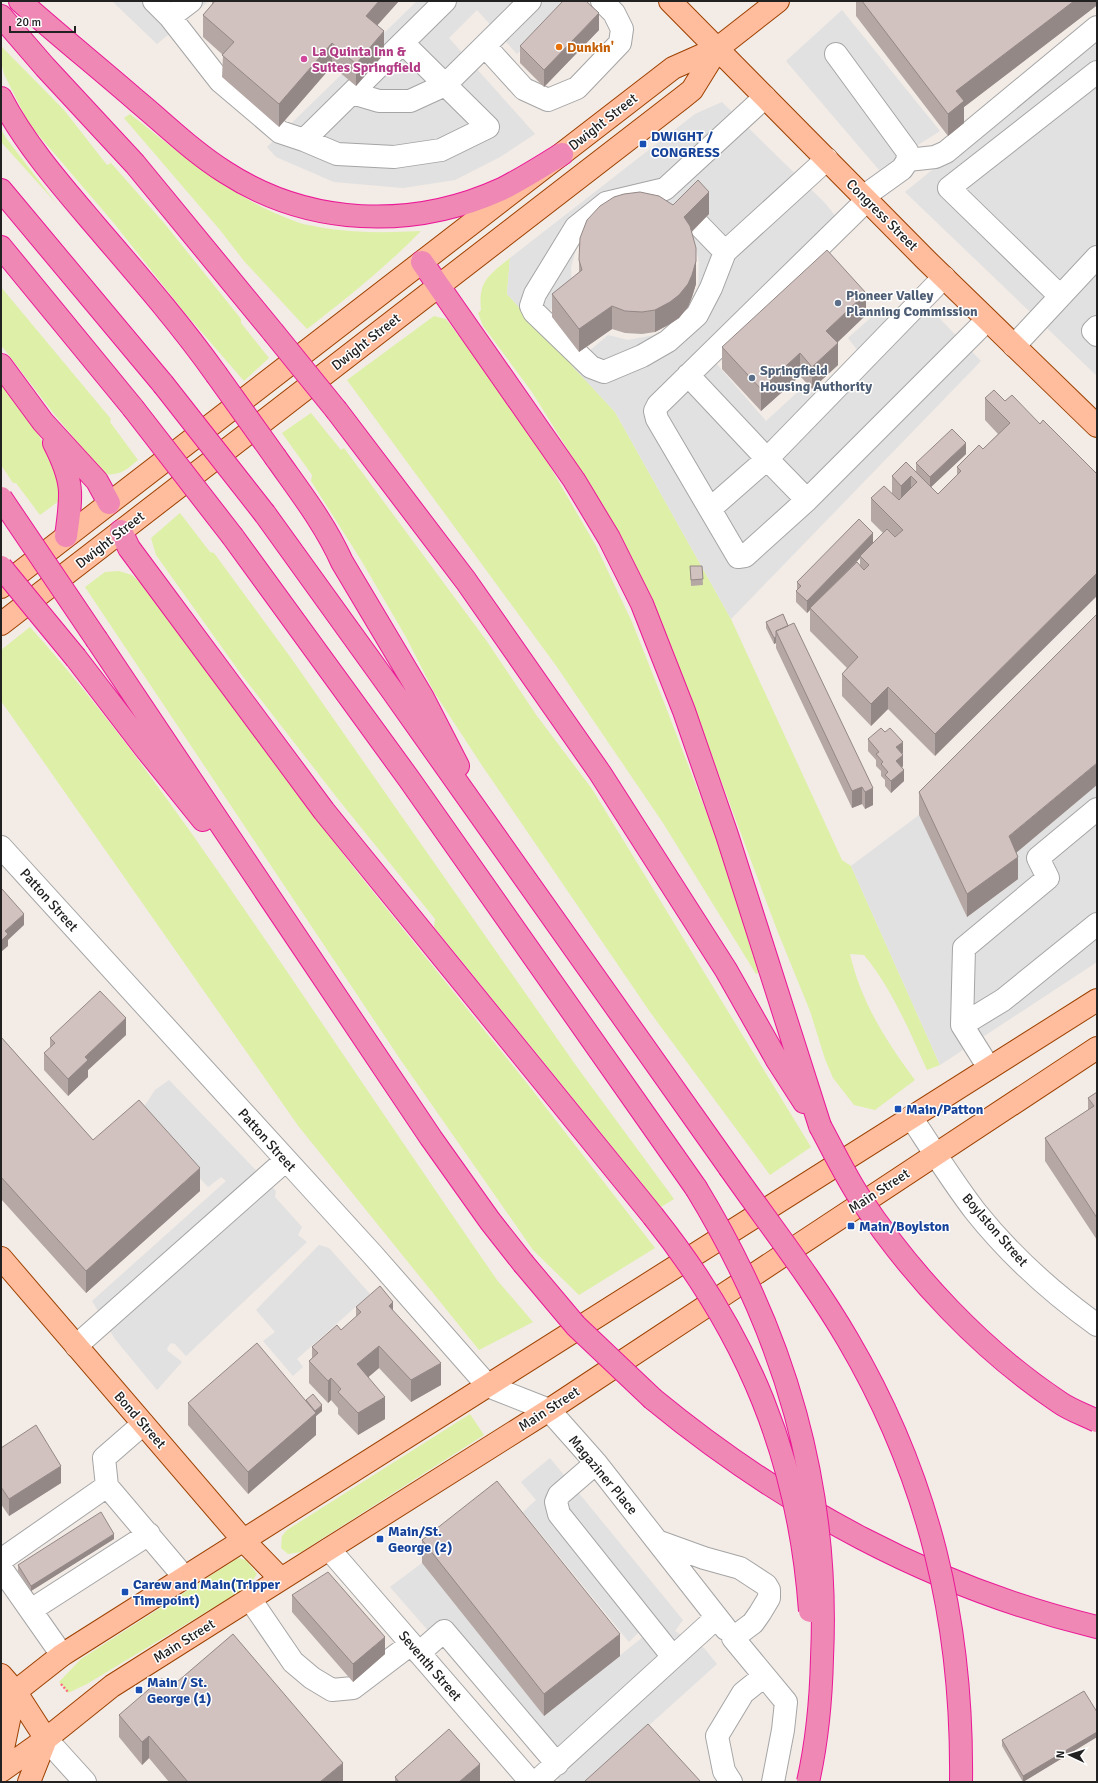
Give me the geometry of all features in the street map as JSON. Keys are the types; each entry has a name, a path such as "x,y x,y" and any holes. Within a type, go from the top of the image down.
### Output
{"highway":[{"path":"20,1 207,159 248,186 271,197 296,206 342,215 366,216 426,212 452,207 502,189 562,154"},
{"path":"1,16 45,67 135,164 337,411 466,581 600,773 722,963 777,1060 820,1126 859,1197 905,1260 932,1292 961,1322 1022,1374 1060,1403 1097,1421"},
{"path":"1,98 12,119 44,164 166,310 216,374 318,518 424,698 444,736 483,819"},
{"path":"1,190 163,384 265,514 729,1167 825,1304 847,1339 885,1409 911,1470 938,1558 954,1638 961,1714 961,1782"},
{"path":"1,247 133,408 233,537 404,773 696,1188 733,1255 763,1317 789,1390 808,1462 818,1521 823,1595 822,1673 814,1747 808,1782"},
{"path":"422,262 574,480 609,538 642,604 684,711 727,834 820,1126"},
{"path":"1,365 44,422 97,481 109,503"},
{"path":"44,422 63,460 69,479 70,499 66,536"},
{"path":"1,498 448,1163 523,1263 581,1331 653,1399 745,1469 838,1526 911,1562 963,1585 1045,1614 1097,1627"},
{"path":"121,531 129,548 324,811 652,1216 696,1273 732,1332 762,1396 778,1443 797,1517 806,1572 812,1640 814,1747"},
{"path":"1,567 76,658 168,778 284,919"}],"main road":[{"name":"Congress Street","path":"670,1 987,320 1097,426"},
{"name":"Dwight Street","path":"1,587 673,68 718,48 778,1"},
{"name":"Dwight Street","path":"1,624 692,90 718,48"},
{"path":"109,503 121,531"},
{"path":"8,1697 62,1655 1097,1000"},
{"name":"Main Street","path":"1,1771 46,1739 112,1686 549,1410 1097,1048"},
{"name":"Bond Street","path":"1,1258 244,1541 281,1579"},
{"path":"1,1675 8,1697 1,1758"},
{"path":"8,1697 46,1739 29,1782"}],"street":[{"path":"154,1 170,17 220,81 280,132 337,154 394,157 441,150 488,127 403,43"},
{"path":"170,17 191,1"},
{"path":"304,140 445,1"},
{"path":"352,93 379,101 410,101 445,85 530,1"},
{"path":"484,46 524,89 548,100 577,88 620,43 622,29 614,13 602,1"},
{"path":"908,160 935,157 946,152 1097,27"},
{"path":"836,54 907,152 908,160 902,169 865,198 658,405 655,411 657,419 738,557 745,556 807,500 987,320"},
{"path":"1060,296 949,188 1097,72"},
{"path":"683,208 765,97"},
{"path":"725,252 683,208 606,203 576,227 534,294 531,306 534,312 591,368 604,372 642,356 668,341 697,315 711,288 725,252 826,159"},
{"path":"1014,346 1097,257"},
{"path":"710,509 767,459 944,277"},
{"path":"1097,327 1093,331 1097,335"},
{"path":"688,375 807,500"},
{"path":"989,1068 962,1025 964,948 1048,878 1038,858 1097,809"},
{"name":"Patton Street","path":"1,847 286,1160 488,1386 549,1410"},
{"path":"962,1025 1003,1000 1097,924"},
{"name":"Boylston Street","path":"911,1117 975,1210 1018,1260 1064,1301 1097,1325"},
{"path":"76,1346 286,1160"},
{"name":"Magaziner Place","path":"549,1410 596,1463 716,1618 786,1702 783,1730 773,1782"},
{"path":"143,1424 104,1458 107,1486 185,1578"},
{"path":"596,1463 558,1495 556,1508 559,1514 673,1657"},
{"path":"1,1560 30,1552 53,1536 71,1512 107,1486"},
{"path":"71,1512 83,1530"},
{"path":"31,1610 52,1587 99,1557 149,1534"},
{"path":"657,1541 704,1558 740,1568 766,1585 769,1590 769,1598 760,1614 753,1623 733,1638"},
{"name":"Seventh Street","path":"329,1549 530,1782"},
{"path":"1,1568 62,1655"},
{"path":"250,1599 293,1662 312,1678 332,1690 353,1688 444,1631 557,1764"},
{"path":"536,1782 716,1618"},
{"path":"731,1782 724,1771 717,1736 743,1694 764,1676"},
{"path":"46,1739 84,1782"}],"path":[{"path":"57,1679 68,1692"}],"green space":[{"path":"1,46 64,110 107,165 111,163 164,223 241,319 241,323 269,358 244,381 185,313 113,222 29,124 4,74 1,61"},
{"path":"130,114 209,175 230,189 274,213 302,224 331,229 369,232 421,231 380,270 307,329 244,261 220,230 124,118"},
{"path":"1,129 6,138 56,203 2,143"},
{"path":"510,258 507,294 615,412 731,619 842,860 851,866 940,1065 927,1070 899,1010 874,968 864,955 850,954 855,972 868,1005 894,1051 915,1080 875,1110 854,1105 833,1078 825,1059 810,1011 777,930 688,692 605,510 532,392 483,326 478,313 481,310 481,292 483,285 496,269"},
{"path":"1,287 111,419 110,422 138,460 126,469 119,473 104,474 54,414 1,345"},
{"path":"434,316 446,319 477,360 545,458 596,546 632,622 710,822 762,971 756,974 663,823 557,667 347,380"},
{"path":"1,382 38,433 53,463 62,496 59,501 40,515 16,483 13,483 1,465"},
{"path":"311,413 341,450 344,448 486,640 537,716 592,789 811,1147 770,1175 650,1012 481,764 434,692 406,637 361,560 311,481 312,475 282,433"},
{"path":"180,513 210,552 214,553 291,658 577,1067 674,1199 661,1207 434,927 435,919 338,799 241,674 156,555 151,538"},
{"path":"119,571 132,575 143,585 349,862 526,1082 655,1248 579,1295 533,1250 400,1059 85,587 105,572"},
{"path":"30,627 89,696 171,804 497,1280 533,1322 479,1350 299,1127 1,701 1,650"},
{"path":"470,1414 484,1435 301,1552 288,1554 281,1548 282,1536 287,1530"},
{"path":"238,1558 246,1560 257,1574 249,1586 87,1684 68,1693 59,1682 81,1659"}],"shaded area":[{"path":"112,1 209,1 157,44"},
{"path":"417,1 575,1 517,54 477,10 449,38 535,134 500,157 455,180 403,188 334,182 276,157 267,147"},
{"path":"842,10 940,131 879,170 786,61"},
{"path":"1097,36 1097,376 905,192"},
{"path":"722,102 825,203 848,232 715,362 766,421 802,388 818,395 861,355 848,338 876,313 893,315 914,292 981,361 731,619 615,412 572,366 608,335 628,340 655,335 687,316 698,289 699,262 694,239 667,211 614,211 578,243 571,267 572,291 534,324 507,294 510,258 695,114"},
{"path":"1097,785 1097,962 940,1065 851,866 919,815 967,917 1009,859"},
{"path":"169,1080 276,1191 275,1197 302,1227 298,1235 307,1242 186,1356 175,1344 171,1343 167,1348 168,1351 182,1362 157,1390 115,1339 92,1301 226,1181 221,1177 208,1187 140,1113 155,1090"},
{"path":"319,1245 329,1248 370,1294 297,1359 303,1367 293,1376 263,1341 275,1332 256,1310"},
{"path":"550,1458 683,1620 675,1631 704,1648 717,1664 586,1782 560,1782 390,1587 422,1563 544,1716 643,1637 643,1633 638,1633 629,1642 523,1512 536,1500 521,1482"}],"building":[{"name":"La Quinta Inn & Suites Springfield","path":"215,1 379,1 366,16 384,31 356,64 332,43 279,104 222,55 234,42 203,15"},
{"path":"563,1 586,1 599,13 544,70 520,46"},
{"path":"862,1 1074,1 956,91 964,101 948,114"},
{"path":"698,180 709,192 684,217 690,226 696,248 696,261 688,284 679,295 655,310 642,312 625,311 612,306 579,329 552,294 582,270 579,260 580,238 587,220 600,206 614,197 624,194 640,192 659,196 673,205"},
{"path":"827,250 866,293 826,331 838,343 812,367 800,353 761,389 722,347"},
{"path":"994,390 1005,401 1012,395 1040,424 1043,420 1097,474 1097,573 935,734 888,687 871,704 842,674 858,657 810,608 857,562 864,570 869,565 860,556 887,529 895,537 903,530 871,498 884,486 899,500 917,482 911,476 901,486 892,476 906,462 938,494 961,471 957,467 979,445 983,449 1010,423 985,398"},
{"path":"952,429 966,443 930,477 916,463"},
{"path":"859,519 873,533 807,601 796,591 801,586 797,582"},
{"path":"690,566 702,566 703,579 691,580"},
{"path":"783,614 788,626 776,631 776,637 774,638 766,622"},
{"path":"1097,614 1097,763 1009,836 1018,857 967,894 919,792"},
{"path":"794,623 873,788 865,792 862,787 852,791 776,631"},
{"path":"881,728 885,732 890,728 903,742 896,747 903,755 896,761 904,770 891,781 885,775 888,772 881,764 883,762 876,754 879,752 868,739"},
{"path":"2,889 24,914 5,931 8,934 1,941 1,890"},
{"path":"100,991 126,1018 85,1057 88,1060 68,1079 44,1053 55,1043 50,1038"},
{"path":"1,1037 93,1140 139,1100 200,1168 86,1271 1,1177"},
{"path":"1097,1092 1097,1218 1045,1138 1094,1106 1088,1098"},
{"path":"380,1286 393,1302 389,1306 441,1363 411,1380 379,1346 357,1364 385,1397 358,1413 338,1392 341,1389 331,1378 328,1381 309,1361 318,1353 312,1347 337,1325 341,1330 361,1312 356,1307"},
{"path":"257,1343 316,1413 248,1472 188,1403"},
{"path":"313,1394 322,1405 315,1411 306,1400"},
{"path":"36,1425 61,1466 9,1499 1,1487 1,1448"},
{"path":"497,1481 620,1634 544,1694 422,1540"},
{"path":"101,1512 114,1534 31,1586 18,1565"},
{"path":"328,1572 385,1637 353,1664 292,1595"},
{"path":"233,1634 343,1763 320,1782 188,1782 149,1736 142,1742 119,1715 162,1678 170,1688"},
{"path":"1084,1691 1097,1712 1097,1732 1023,1776 1002,1740"},
{"path":"648,1724 701,1782 585,1781"},
{"path":"449,1729 480,1764 459,1782 399,1782 395,1777"}],"place":[{"name":"Dunkin'","path":"559,47"},
{"name":"La Quinta Inn & Suites Springfield","path":"304,59"},
{"name":"DWIGHT / CONGRESS","path":"643,144"},
{"name":"Pioneer Valley Planning Commission","path":"838,303"},
{"name":"Springfield Housing Authority","path":"752,378"},
{"name":"Main/Patton","path":"898,1109"},
{"name":"Main/Boylston","path":"851,1226"},
{"name":"Main/St. George (2)","path":"380,1539"},
{"name":"Carew and Main(Tripper Timepoint)","path":"125,1592"},
{"name":"Main / St. George (1)","path":"139,1690"}]}
